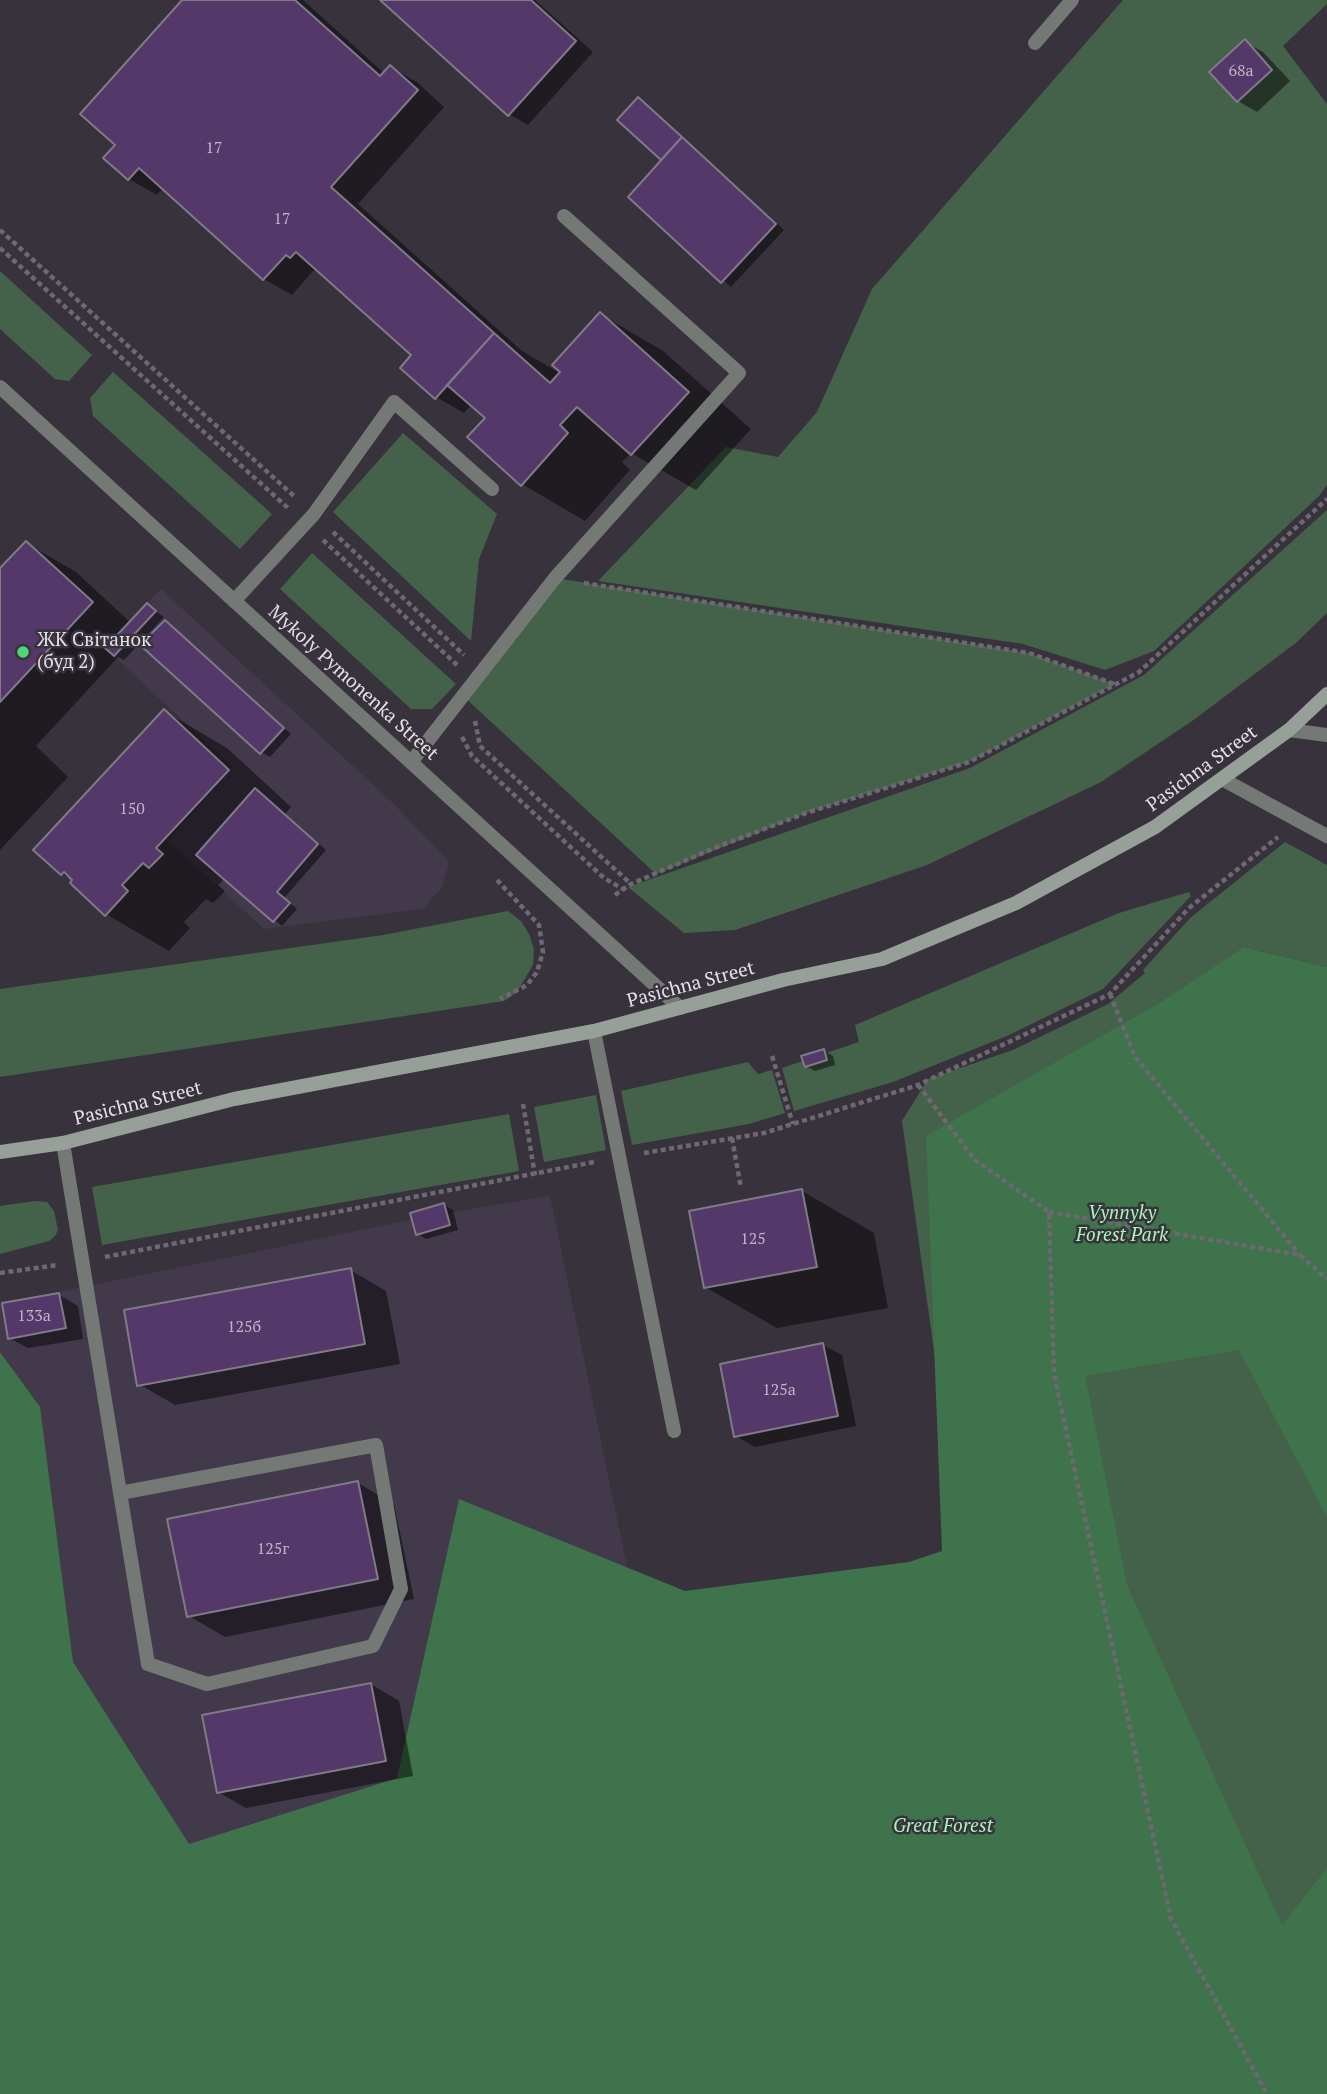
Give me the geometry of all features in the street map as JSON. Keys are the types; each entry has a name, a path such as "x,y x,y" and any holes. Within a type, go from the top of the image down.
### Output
{"main road":[{"name":"Pasichna Street","path":"0,1152 63,1143 234,1099 594,1031 783,980 882,959 1004,908 1065,879 1155,827 1224,780 1289,730 1327,694"}],"street":[{"path":"1035,43 1072,0"},
{"path":"412,761 555,578 739,373 564,216"},
{"name":"Mykoly Pymonenka Street","path":"0,387 680,1008"},
{"path":"234,601 309,519 394,402 492,489"},
{"path":"1289,730 1327,735"},
{"path":"1224,780 1327,836"},
{"path":"594,1031 674,1431"},
{"path":"63,1143 82,1262 148,1664 206,1684 373,1646 401,1590 376,1445 120,1493"}],"path":[{"path":"0,230 309,519 462,670 465,691 460,723 463,740 472,757 604,878 623,889"},
{"path":"0,248 473,664"},
{"path":"615,895 631,884 712,849 806,813 969,762 1139,672 1327,499"},
{"path":"555,578 1029,653 1115,684"},
{"path":"476,715 475,725 480,746 631,884"},
{"path":"0,1273 82,1262 620,1157 732,1138 793,1124 918,1085 1110,994 1181,916 1277,837 1293,816"},
{"path":"492,875 539,925 543,952 537,972 527,985 500,999"},
{"path":"1110,994 1135,1057 1300,1255 1327,1279"},
{"path":"772,1056 793,1124"},
{"path":"918,1085 975,1160 1048,1212 1300,1255"},
{"path":"523,1104 535,1175"},
{"path":"732,1138 741,1188"},
{"path":"1048,1212 1054,1374 1171,1919 1267,2094"}],"shaded area":[{"path":"161,589 394,804 449,862 442,887 423,909 264,929 168,841 233,767 105,648"},
{"path":"550,1196 668,1764 0,1922 0,1304 411,1220 410,1213 444,1203 447,1213"}],"green space":[{"path":"1123,0 1327,0 1327,4 1283,46 1327,104 1327,485 1319,496 1154,651 1105,670 1023,644 598,581 726,447 778,457 817,412 872,289"},
{"path":"0,271 92,355 69,381 55,379 0,329"},
{"path":"113,372 272,514 240,549 93,416 90,398"},
{"path":"403,433 497,514 479,559 471,641 333,512"},
{"path":"1327,510 1327,613 1297,642 1195,719 1101,782 927,865 735,930 684,933 628,887 970,768 1144,675"},
{"path":"312,553 456,684 432,709 411,709 280,589"},
{"path":"555,578 1029,653 1115,684 969,762 806,813 656,874 462,695"},
{"name":"Vynnyky Forest Park","path":"1285,842 1327,865 1327,967 1244,947 1327,970 1327,2094 961,1545 902,1121 928,1079 1013,1050 1108,1004 1145,973 1143,970 1190,918"},
{"path":"1189,892 1191,896 1103,989 1009,1035 893,1082 794,1111 782,1068 859,1042 855,1025 1119,913"},
{"path":"508,911 521,921 534,949 533,965 517,992 504,1001 0,1077 0,989 383,935"},
{"name":"Great Forest","path":"1244,947 1327,967 1327,1517 1239,1350 1085,1376 1127,1585 1282,1925 1327,1868 1327,2094 0,2094 0,1352 40,1407 73,1662 189,1844 397,1778 459,1499 685,1591 909,1562 942,1551 926,1136 1161,1002"},
{"path":"748,1062 758,1074 772,1070 785,1113 749,1124 632,1145 621,1091"},
{"path":"596,1095 606,1150 544,1162 534,1107"},
{"path":"509,1114 519,1171 102,1245 92,1187"},
{"path":"47,1202 54,1211 58,1230 55,1236 49,1241 0,1254 0,1206"}],"building":[{"path":"182,0 295,0 380,76 390,65 418,90 331,187 494,333 435,399 400,368 411,355 296,252 290,258 286,255 263,280 139,168 128,180 103,158 115,145 80,114"},
{"path":"380,0 531,0 576,41 508,116"},
{"path":"1245,39 1272,70 1237,102 1209,72"},
{"path":"638,97 682,137 661,160 617,120"},
{"path":"682,137 776,224 721,283 628,197"},
{"path":"600,312 689,392 631,455 577,407 560,425 568,433 521,486 467,437 485,418 447,385 494,333 550,383 560,372 552,365"},
{"name":"ЖК Світанок (буд 2)","path":"26,541 93,602 0,702 0,568"},
{"path":"147,603 156,611 114,656 105,648"},
{"path":"165,620 284,728 260,754 140,645"},
{"path":"164,709 229,770 156,848 163,854 149,868 143,863 122,885 128,891 105,916 70,883 72,880 64,872 61,875 33,850"},
{"path":"255,788 318,844 277,892 290,903 273,922 196,855"},
{"path":"824,1049 827,1060 805,1067 801,1056"},
{"path":"802,1189 817,1267 704,1288 689,1211"},
{"path":"444,1203 450,1225 416,1235 410,1213"},
{"path":"351,1268 365,1344 137,1386 124,1310"},
{"path":"59,1293 66,1328 8,1339 2,1303"},
{"path":"823,1343 838,1416 734,1437 720,1364"},
{"path":"358,1481 378,1579 187,1617 167,1519"},
{"path":"371,1683 386,1761 217,1793 202,1715"}],"place":[{"name":"ЖК Світанок (буд 2)","path":"23,652"}]}
